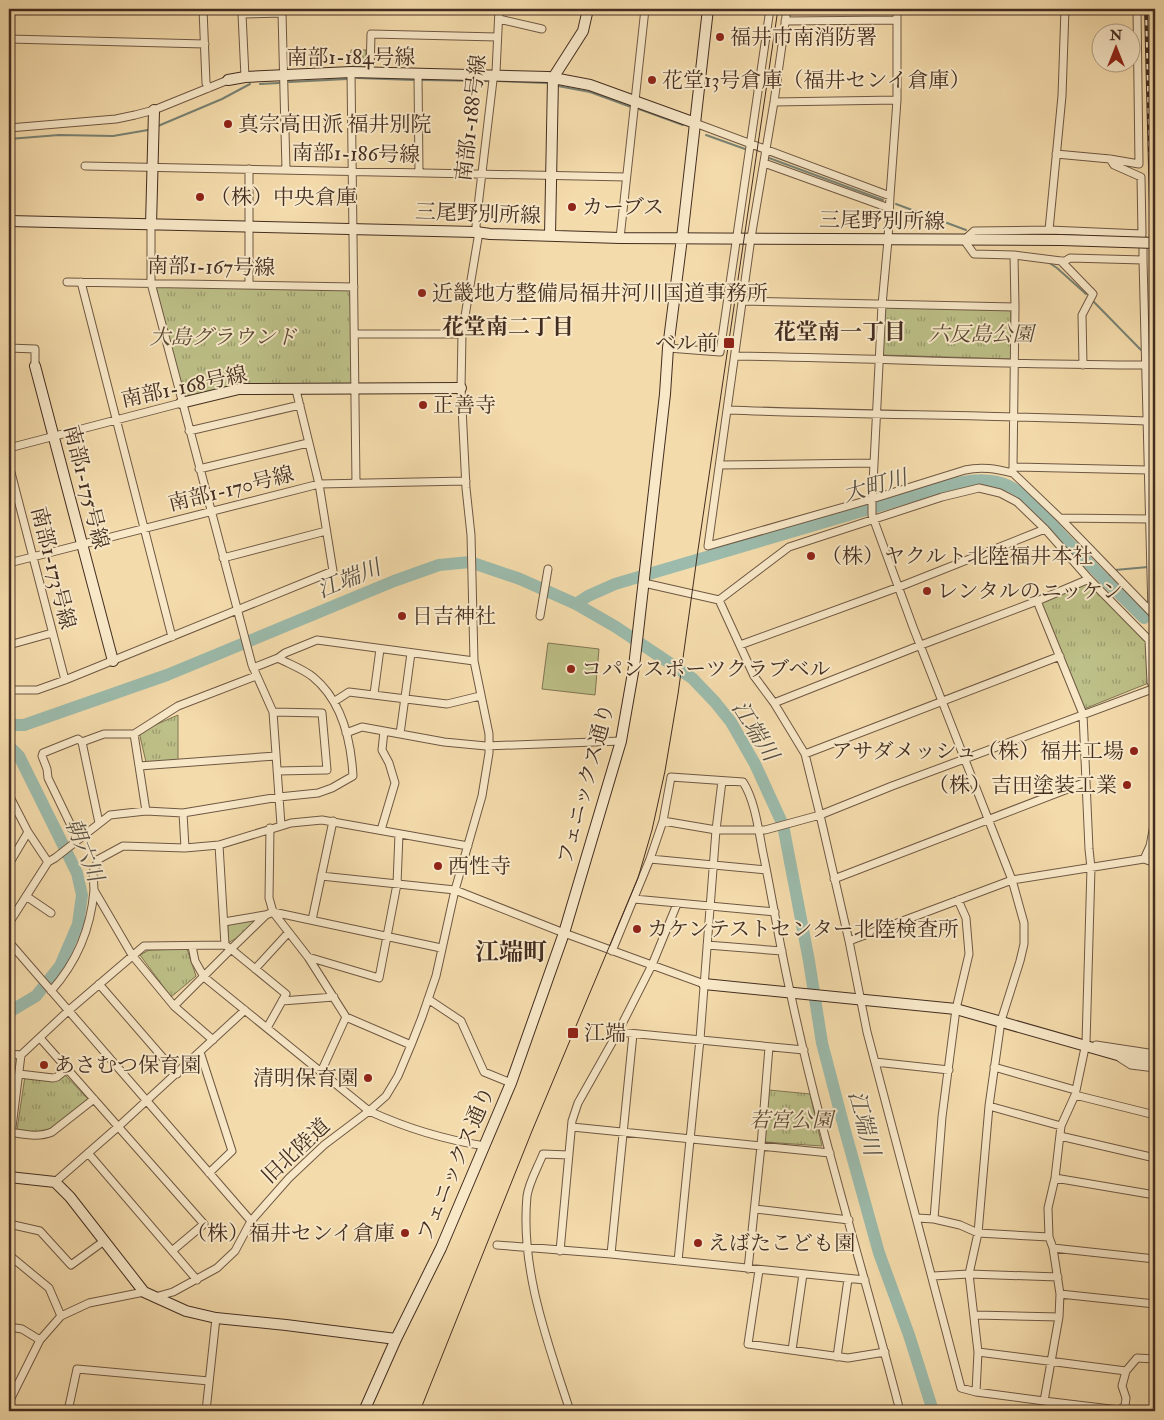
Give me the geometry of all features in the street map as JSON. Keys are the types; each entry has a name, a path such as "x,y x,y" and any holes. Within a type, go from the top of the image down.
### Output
{"main road":[{"path":"550,235 553,78 583,31 588,9"},
{"name":"フェニックス通り","path":"364,1411 396,1339 441,1248 511,1083 564,933 621,741 634,667 644,583 665,394 668,348 708,9"},
{"name":"南部1-184号線","path":"228,80 244,77 351,72 553,78 590,85 695,123"},
{"path":"151,225 154,110"},
{"name":"三尾野別所線","path":"9,221 476,232 620,238 1061,240 1155,243"},
{"name":"南部1-175号線","path":"35,366 112,661"},
{"name":"南部1-168号線","path":"182,403 239,390 461,388"},
{"path":"704,984 956,1009 1086,1045 1115,1055 1155,1061"},
{"path":"9,1178 55,1182 70,1197 149,1294 186,1311 216,1318 396,1339"}],"street":[{"path":"203,9 206,83 209,88"},
{"name":"南部1-188号線","path":"480,696 474,661 471,539 461,388 462,334 478,238 476,232 481,174 492,80 496,72 499,9"},
{"path":"620,238 646,9"},
{"path":"668,348 720,352 770,9 759,9"},
{"path":"787,9 774,102 750,238 743,301 708,546 872,501 978,467 1013,470 1148,470"},
{"path":"897,9 897,100 882,304 872,501 873,517 1012,880 1024,923 1024,944 1001,1021 989,1106 978,1233 969,1274 978,1352 976,1392"},
{"path":"1049,230 1064,52 1065,9"},
{"path":"1056,154 1139,164 1137,9"},
{"path":"244,77 242,14 282,13 286,170"},
{"path":"499,20 542,30"},
{"path":"785,21 897,20"},
{"path":"370,73 371,34 497,37"},
{"path":"9,39 205,44"},
{"path":"351,72 356,483"},
{"path":"418,75 419,172"},
{"name":"南部1-184号線","path":"9,128 116,119 154,110 228,80"},
{"path":"774,102 897,100"},
{"path":"695,123 890,196"},
{"path":"1014,255 1013,470 1152,613 1141,176 1114,165 1110,159"},
{"path":"764,163 889,208"},
{"name":"南部1-186号線","path":"85,166 626,177"},
{"path":"249,169 249,285"},
{"path":"151,225 151,283 236,611 253,668 273,712 281,826"},
{"path":"1142,234 1049,230 974,231 964,240 974,254 1014,255 1061,261 1070,258 1143,260"},
{"path":"1061,261 1092,294 1082,315 1083,365"},
{"name":"南部1-167号線","path":"67,282 354,287"},
{"path":"81,282 172,637"},
{"path":"743,301 1015,307"},
{"path":"355,334 462,334"},
{"name":"南部1-175号線","path":"9,348 35,348 35,366"},
{"path":"735,356 1014,364 1145,365"},
{"path":"9,690 37,690 333,572 319,484 296,390"},
{"name":"南部1-168号線","path":"9,448 182,403"},
{"path":"189,431 300,405"},
{"path":"727,410 876,415 1013,416 1146,421"},
{"path":"199,469 308,443"},
{"path":"720,464 874,464"},
{"name":"南部1-173号線","path":"9,465 64,680"},
{"name":"南部1-170号線","path":"9,564 319,484 466,481"},
{"path":"644,583 719,600 789,547 873,517 942,497 979,488 989,490 1009,496 1017,502 1045,529 1089,579 1149,640 1151,682 1155,688 817,815 762,830 716,830 663,821"},
{"path":"1060,518 1150,519"},
{"path":"740,645 899,587 1045,529"},
{"path":"223,558 326,531"},
{"path":"540,616 548,569"},
{"path":"774,703 1038,601 1089,579"},
{"path":"719,600 754,676 774,703 805,754 817,815 834,879 875,1062 961,1388 976,1392 1119,1410 1125,1406 1126,1398 1122,1386 1126,1371 1136,1358 1155,1359"},
{"path":"1038,601 1083,714 1088,849 1091,868 1086,1045 1075,1093 1061,1126 1055,1178 1048,1208 1049,1237 1053,1248 1060,1294 1059,1317 1044,1401"},
{"path":"9,645 52,633"},
{"path":"253,668 318,640 474,661"},
{"path":"374,694 380,649"},
{"path":"400,734 411,653"},
{"path":"805,754 1060,656"},
{"path":"9,923 48,862 110,815 146,811 183,813 279,797 318,793 332,788 353,776 346,733 335,701 312,676 278,658"},
{"path":"76,842 48,778 42,756 43,753 78,739 82,742 104,734 134,734 178,706 256,676"},
{"path":"335,701 349,692 447,704 480,696"},
{"name":"旧北陸道","path":"61,1316 89,1303 173,1292 218,1268 235,1251 251,1221 289,1178 324,1145 386,1096 398,1076 411,1045 436,976 454,890 482,796 489,734 480,696"},
{"path":"273,712 322,713 327,770 278,772"},
{"path":"346,733 362,727 444,742 489,745 621,741"},
{"path":"380,830 395,783 389,763 382,750 384,731"},
{"path":"134,734 146,811"},
{"path":"82,742 99,823"},
{"path":"139,766 276,756"},
{"path":"612,951 634,900 663,821 671,777 743,782 749,791 762,830 766,870 774,912 782,951 795,993 804,1050 900,1411"},
{"path":"678,1261 691,1139 716,830 722,781"},
{"path":"834,879 1086,782"},
{"path":"9,795 28,832 48,862"},
{"path":"183,813 186,848"},
{"path":"50,989 61,980 80,950 89,926 94,890 93,872 98,860 123,846 186,848 219,845 270,828 322,820 468,846"},
{"path":"1144,859 1150,846 1155,820"},
{"path":"312,920 333,821"},
{"path":"270,828 270,913 308,957 346,1016 411,1045"},
{"path":"9,864 28,832"},
{"path":"308,957 379,978 396,884 399,834"},
{"path":"219,845 224,922 228,948"},
{"path":"650,859 766,870"},
{"path":"848,940 1012,880 1144,859 1155,863"},
{"path":"321,876 454,890 564,933 704,984"},
{"path":"94,890 132,955 174,1006 213,1040"},
{"path":"26,896 51,913"},
{"path":"634,900 774,912"},
{"path":"934,1219 942,1118 956,1009 970,954 966,918 958,900"},
{"path":"560,1251 572,1127 578,1103 618,1032 652,965 677,904"},
{"path":"174,1006 204,977 228,948 270,913"},
{"path":"224,922 270,913 312,920 441,948"},
{"path":"255,969 288,933"},
{"path":"9,942 251,1221"},
{"path":"707,945 782,951"},
{"path":"9,1151 13,1093 22,1055 68,1011 144,946 228,948 286,994 267,1028"},
{"path":"192,946 195,961 204,977 369,1111 391,1121 454,1141 485,1146"},
{"path":"99,984 177,1074"},
{"path":"282,1001 334,997"},
{"path":"428,999 461,1021 484,1072 511,1083"},
{"path":"55,1182 246,1010"},
{"path":"321,1072 346,1016"},
{"path":"618,1032 804,1050"},
{"path":"611,1254 633,1034"},
{"path":"40,1038 204,1224 172,1251"},
{"path":"1086,1045 1155,1054"},
{"path":"748,1269 769,1047"},
{"path":"200,1052 232,1150 209,1172"},
{"path":"9,1054 22,1055"},
{"path":"1115,1055 1131,1064 1155,1068"},
{"path":"875,1062 948,1070"},
{"path":"994,1067 1075,1093 1155,1115"},
{"path":"19,1074 53,1078 66,1069"},
{"path":"10,1132 37,1136 45,1135 52,1132 94,1099"},
{"path":"989,1106 1061,1126"},
{"path":"572,1127 830,1153"},
{"path":"1060,1136 1155,1158"},
{"path":"88,1153 198,1280"},
{"path":"569,1155 543,1154 527,1194 528,1248 533,1289 570,1411"},
{"path":"1055,1178 1155,1195"},
{"path":"755,1209 848,1220"},
{"path":"917,1218 934,1219 960,1225 978,1233 1049,1237"},
{"path":"9,1224 40,1231 71,1265 104,1241"},
{"path":"497,1245 611,1254 865,1280"},
{"path":"1053,1248 1155,1259"},
{"path":"9,1255 49,1288 61,1316 40,1340 9,1402"},
{"path":"758,1270 748,1344 848,1358 885,1352"},
{"path":"792,1350 803,1274"},
{"path":"933,1276 969,1274 1058,1277"},
{"path":"837,1357 848,1279"},
{"path":"1060,1294 1155,1304"},
{"path":"974,1315 1059,1317"},
{"path":"206,1411 216,1318"},
{"path":"9,1326 22,1329 40,1340"},
{"path":"978,1352 1126,1371"},
{"path":"68,1411 77,1369 209,1381"},
{"path":"9,1384 16,1388"}],"green space":[{"path":"351,50 366,50 366,65 363,68 351,68"},
{"name":"大島グラウンド","path":"158,286 349,290 351,293 352,383 350,385 187,397 184,395 156,288"},
{"name":"六反島公園","path":"885,307 1011,310 1011,359 883,355"},
{"path":"1089,579 1149,640 1151,682 1084,709 1041,603"},
{"name":"コパンスポーツクラブベル","path":"548,643 599,649 595,695 542,689"},
{"path":"178,715 178,760 146,762 139,732"},
{"path":"261,918 245,933 228,943 228,925"},
{"path":"187,949 196,976 171,997 140,955 149,950"},
{"path":"65,1075 89,1100 51,1130 41,1133 17,1130 25,1076"},
{"name":"若宮公園","path":"769,1090 810,1094 822,1146 765,1142"}],"waterway":[{"path":"357,78 414,80"},
{"path":"289,82 347,79"},
{"path":"422,80 487,81"},
{"path":"498,81 547,83"},
{"path":"260,84 279,83"},
{"path":"158,126 222,99 250,84"},
{"path":"558,86 590,92 631,107"},
{"path":"639,109 683,125"},
{"path":"9,139 59,135 113,136 148,130"},
{"path":"706,135 745,149"},
{"path":"769,158 883,200"},
{"path":"896,204 966,230"},
{"path":"1048,262 1086,294"},
{"path":"1092,300 1141,350"},
{"name":"大町川","path":"576,604 588,596 615,584 957,483 983,480 1003,483 1025,496 1144,618"},
{"name":"江端川","path":"9,725 24,725 167,675 394,581 439,565 470,562 520,579 576,604 616,627 692,678 731,722 755,764 783,825 809,961 822,1043 879,1253 909,1335 933,1411"},
{"path":"1105,580 1115,570 1148,567"},
{"name":"朝六川","path":"9,746 19,756 77,873 82,895 78,924 60,966 36,996 9,1012"}],"tram line":[{"path":"420,1411 532,1131 638,878 652,830 665,771 678,694 778,9"}],"railway":[{"path":"1146,9 1155,363"}],"place":[{"name":"福井市南消防署","path":"720,37"},
{"name":"花堂13号倉庫（福井センイ倉庫）","path":"652,80"},
{"name":"真宗高田派 福井別院","path":"228,124"},
{"name":"（株）中央倉庫","path":"200,197"},
{"name":"カーブス","path":"572,207"},
{"name":"近畿地方整備局福井河川国道事務所","path":"422,293"},
{"name":"ベル前","path":"729,343"},
{"name":"正善寺","path":"423,405"},
{"name":"（株）ヤクルト北陸福井本社","path":"811,556"},
{"name":"レンタルのニッケン","path":"927,591"},
{"name":"日吉神社","path":"402,616"},
{"name":"コパンスポーツクラブベル","path":"571,669"},
{"name":"アサダメッシュ（株）福井工場","path":"1134,751"},
{"name":"（株）吉田塗装工業","path":"1127,785"},
{"name":"西性寺","path":"438,866"},
{"name":"カケンテストセンター北陸検査所","path":"637,929"},
{"name":"江端","path":"573,1033"},
{"name":"あさむつ保育園","path":"44,1065"},
{"name":"清明保育園","path":"368,1078"},
{"name":"（株）福井センイ倉庫","path":"405,1233"},
{"name":"えばたこども園","path":"698,1243"}],"district":[{"name":"花堂南二丁目","path":"508,327"},
{"name":"花堂南一丁目","path":"840,332"},
{"name":"江端町","path":"511,952"}]}
